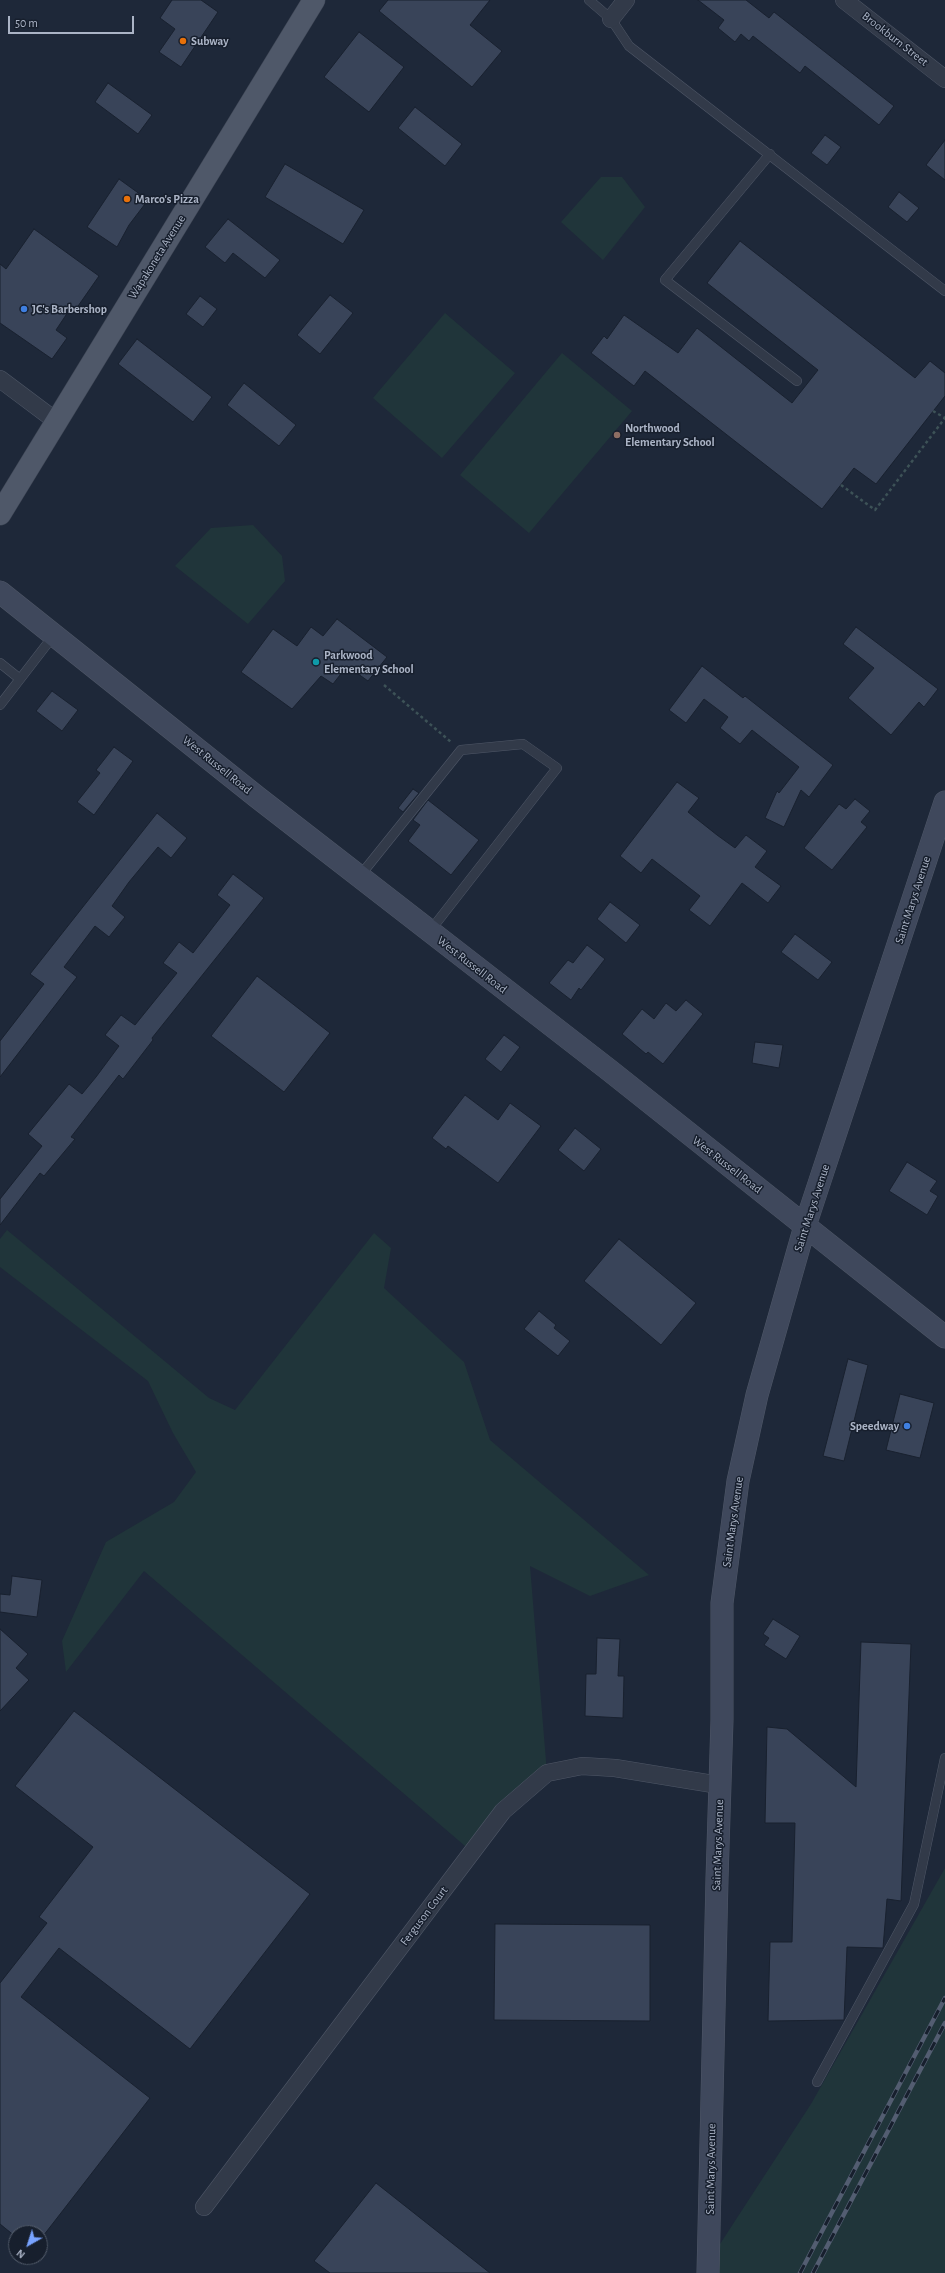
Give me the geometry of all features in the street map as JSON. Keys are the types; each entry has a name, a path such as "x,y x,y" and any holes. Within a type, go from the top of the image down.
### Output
{"main road":[{"name":"Wapakoneta Avenue","path":"0,514 314,0"},
{"name":"West Russell Road","path":"0,592 429,932 609,1070 945,1337"},
{"name":"Saint Marys Avenue","path":"708,2273 719,1785 722,1720 722,1603 738,1481 757,1394 805,1226 945,802"}],"street":[{"path":"611,19 626,0"},
{"name":"Brookburn Street","path":"844,0 945,79"},
{"path":"0,379 56,421"},
{"name":"Ferguson Court","path":"204,2207 503,1811 547,1773 582,1766 615,1768 719,1785"}],"lane":[{"path":"589,0 611,19 629,46 945,291"},
{"path":"770,154 665,280 798,381"},
{"path":"0,705 54,635"},
{"path":"0,663 20,679"},
{"path":"359,877 461,750 523,744 557,768 429,932"},
{"path":"817,2082 914,1904 945,1758"}],"path":[{"path":"841,485 874,510 945,418 933,412"},
{"path":"384,685 461,750"}],"green space":[{"path":"601,177 622,177 645,207 603,260 561,222"},
{"path":"445,313 515,373 442,458 373,398"},
{"path":"562,353 632,411 529,533 460,475"},
{"path":"253,525 282,556 285,581 248,624 175,566 211,528"},
{"path":"7,1230 209,1398 235,1410 374,1233 391,1248 384,1288 464,1362 490,1440 649,1575 590,1596 530,1566 547,1773 472,1852 144,1571 66,1672 62,1641 106,1542 174,1502 196,1472 173,1433 148,1381 0,1267 0,1239"},
{"path":"945,1868 945,2273 708,2273 709,2261 811,2104"}],"building":[{"name":"Subway","path":"172,0 201,0 218,12 181,67 159,52 175,29 160,18"},
{"path":"388,0 490,0 470,25 502,51 472,87 379,11"},
{"path":"698,0 746,0 769,18 774,12 894,106 879,125 805,66 800,73 753,36 749,41 741,34 735,42 718,28 724,20"},
{"path":"359,32 404,67 369,112 324,77"},
{"path":"108,83 152,115 138,134 95,102"},
{"path":"415,107 462,144 445,166 398,128"},
{"path":"825,135 841,147 827,165 811,153"},
{"path":"945,140 945,180 926,165"},
{"path":"285,164 364,210 343,244 265,197"},
{"path":"119,179 148,200 129,225 117,247 87,227"},
{"path":"899,192 919,208 907,222 888,207"},
{"path":"228,219 280,260 265,278 233,253 225,263 205,247"},
{"path":"34,229 99,276 76,309 72,306 56,330 67,338 52,359 0,323 0,264 6,269"},
{"name":"Northwood Elementary School","path":"740,241 915,378 930,361 945,373 945,396 876,484 854,468 822,509 645,371 634,386 591,353 604,336 607,339 624,315 678,353 697,328 792,403 818,370 707,283"},
{"path":"330,295 353,313 320,354 297,335"},
{"path":"200,296 217,309 203,327 186,314"},
{"path":"137,339 212,397 193,422 118,364"},
{"path":"244,383 296,425 279,446 227,405"},
{"name":"Parkwood Elementary School","path":"337,619 387,657 368,681 347,666 333,684 321,676 292,709 241,672 273,629 297,646 311,627 323,636"},
{"path":"856,627 938,689 924,707 919,702 891,735 848,698 874,668 843,644"},
{"path":"702,666 743,698 745,696 833,765 809,797 801,790 784,827 765,818 777,791 779,793 799,767 752,730 740,744 720,728 728,717 704,699 686,723 669,710"},
{"path":"52,691 78,710 62,731 36,711"},
{"path":"114,747 133,761 94,815 77,802 100,773 96,770"},
{"path":"677,782 699,798 688,812 717,835 735,848 746,835 767,851 755,867 781,886 768,903 742,883 710,926 689,910 700,896 652,859 641,873 620,856"},
{"path":"413,789 419,793 403,812 398,808"},
{"path":"855,799 870,811 861,822 867,827 832,870 804,848 839,804 846,809"},
{"path":"428,800 479,840 451,875 408,841 420,825 413,820"},
{"path":"157,813 187,838 171,858 158,847 129,882 112,906 125,917 109,937 95,926 64,967 77,977 0,1077 0,1041 44,984 30,974"},
{"path":"233,874 264,898 152,1038 153,1040 123,1079 119,1075 71,1137 75,1139 44,1176 40,1173 0,1225 0,1199 42,1146 28,1134 69,1084 82,1094 96,1077 119,1046 105,1035 121,1015 135,1025 177,973 163,963 179,942 193,953 230,905 217,895"},
{"path":"610,902 640,925 626,943 597,919"},
{"path":"795,934 832,962 818,980 781,952"},
{"path":"587,945 605,959 581,990 579,988 571,1000 549,983 568,960 573,963"},
{"path":"257,976 330,1033 284,1092 211,1036"},
{"path":"686,1000 703,1014 663,1064 648,1052 646,1054 622,1034 642,1009 654,1019 666,1003 676,1011"},
{"path":"504,1035 520,1047 501,1072 485,1059"},
{"path":"755,1042 783,1045 779,1068 752,1063"},
{"path":"465,1095 498,1120 510,1103 541,1126 498,1183 448,1146 446,1149 432,1138"},
{"path":"575,1128 601,1149 584,1171 558,1150"},
{"path":"907,1162 937,1181 930,1191 938,1196 927,1215 889,1191"},
{"path":"619,1239 696,1303 661,1345 584,1281"},
{"path":"539,1311 556,1325 554,1328 570,1341 558,1356 524,1329"},
{"path":"848,1359 868,1365 844,1461 823,1456"},
{"path":"900,1394 934,1403 920,1458 886,1450"},
{"path":"12,1576 42,1580 37,1617 0,1612 0,1594 10,1595"},
{"path":"773,1619 800,1636 786,1659 764,1645 769,1638 763,1634"},
{"path":"0,1629 28,1654 16,1668 29,1680 0,1711"},
{"path":"597,1638 620,1639 618,1676 624,1676 623,1718 585,1716 586,1674 596,1674"},
{"path":"861,1642 911,1644 901,1901 887,1899 883,1948 847,1947 844,2020 768,2021 770,1942 792,1942 795,1823 765,1823 767,1727 787,1729 856,1787"},
{"path":"74,1711 310,1894 190,2049 59,1948 21,1997 150,2098 48,2230 48,2225 8,2225 8,2230 0,2224 0,1983 47,1923 39,1917 93,1847 15,1786"},
{"path":"495,1924 650,1925 650,2021 494,2020"},
{"path":"376,2183 490,2273 330,2273 314,2261"}],"railway":[{"path":"800,2273 945,1998"},
{"path":"813,2273 945,2023"}],"place":[{"name":"Subway","path":"183,41"},
{"name":"Marco's Pizza","path":"127,199"},
{"name":"JC's Barbershop","path":"24,309"},
{"name":"Northwood Elementary School","path":"617,435"},
{"name":"Parkwood Elementary School","path":"316,662"},
{"name":"Speedway","path":"907,1426"}]}
